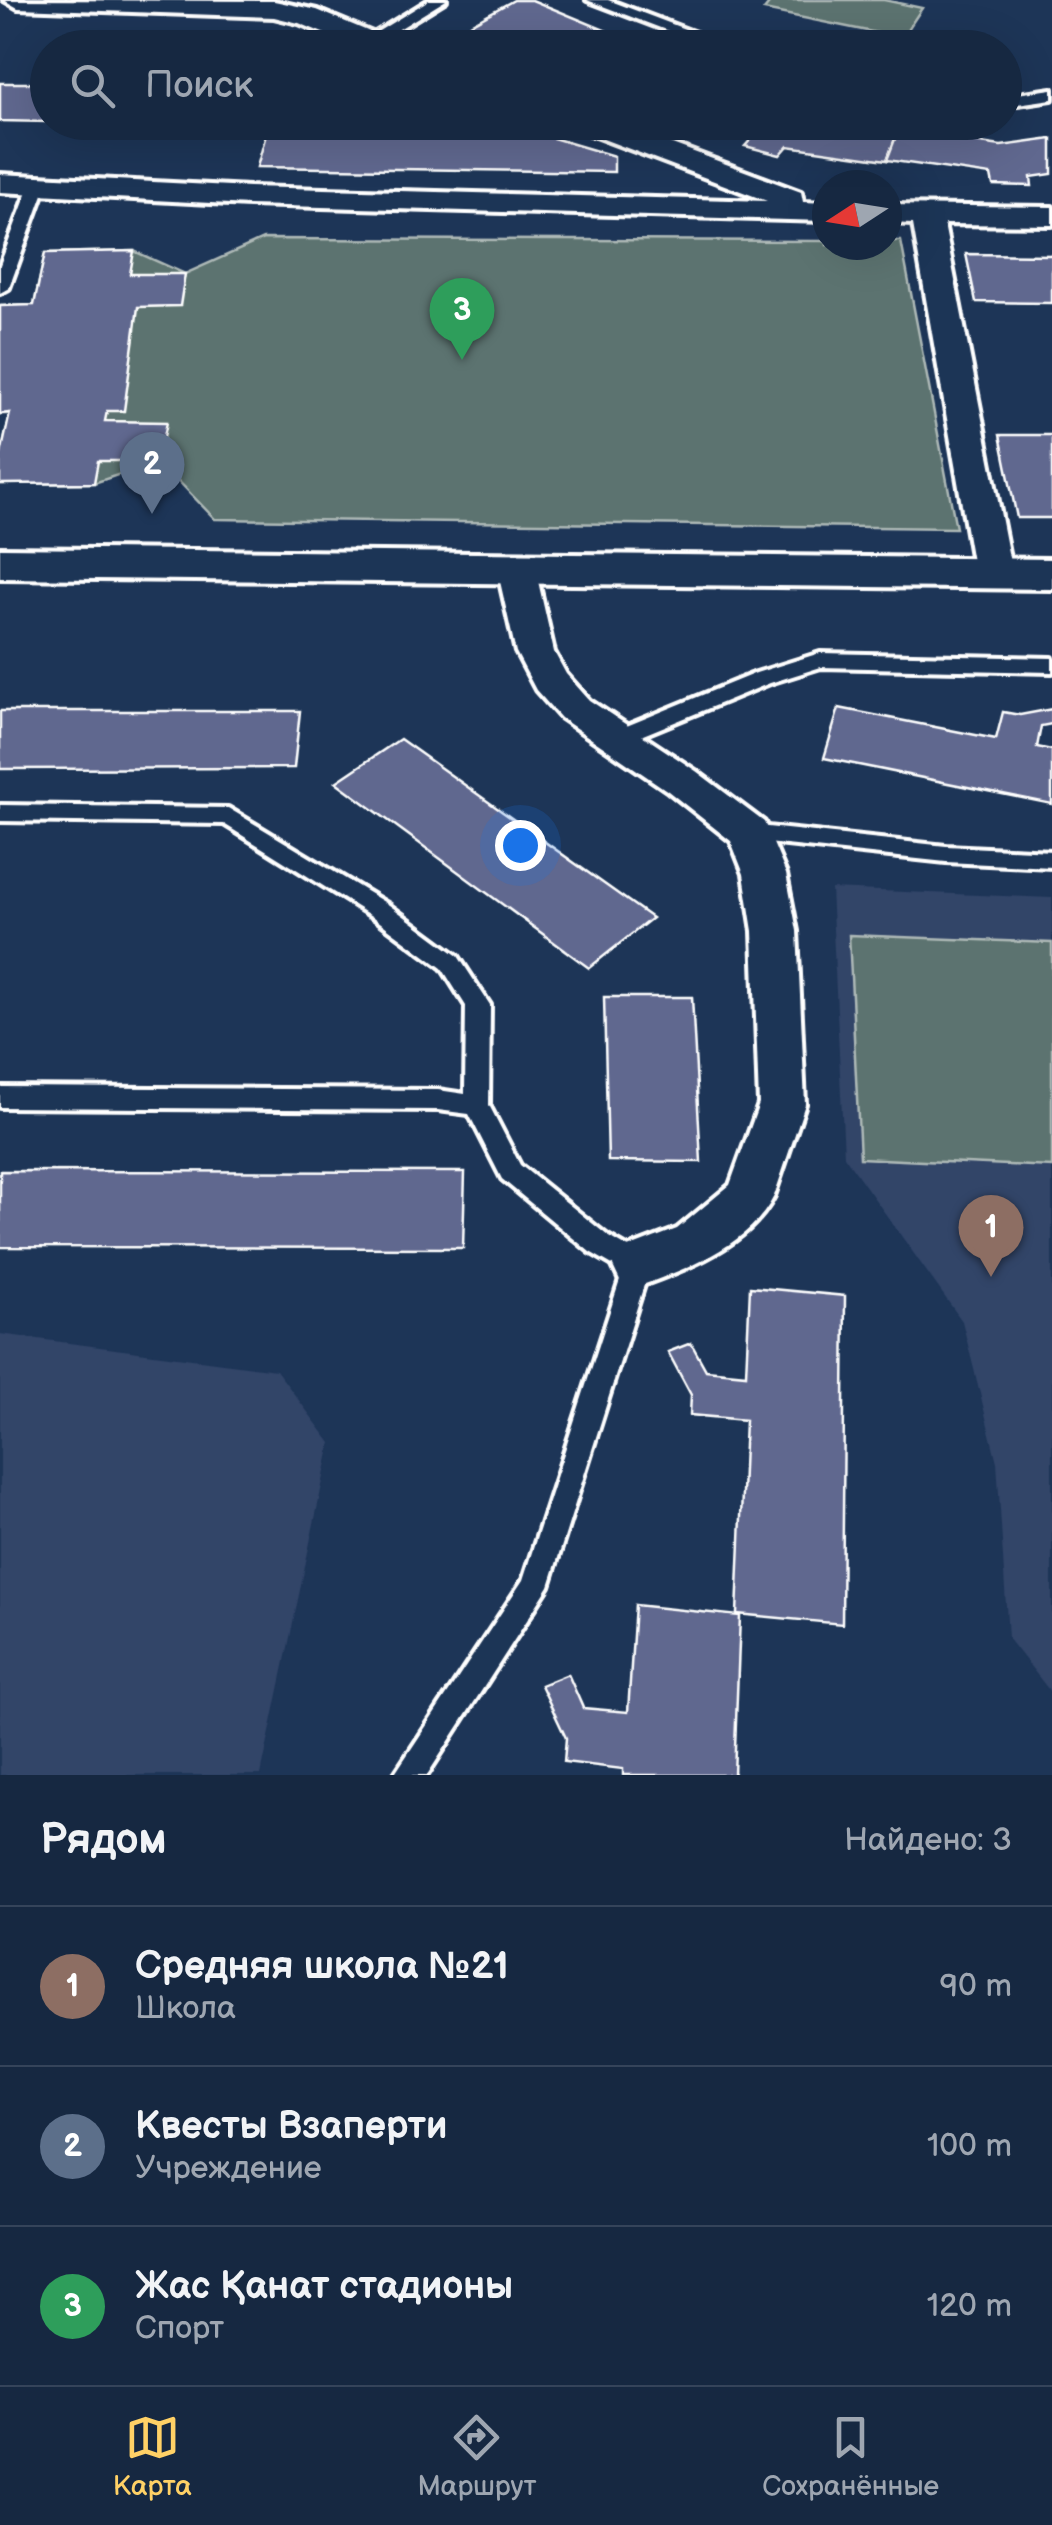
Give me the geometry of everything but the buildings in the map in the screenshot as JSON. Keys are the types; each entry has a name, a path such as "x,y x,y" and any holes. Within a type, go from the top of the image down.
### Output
{"street":[{"path":"18,0 274,9 306,16 340,30"},
{"path":"633,140 812,206"},
{"path":"0,183 249,196 812,211"},
{"path":"902,214 1052,216"},
{"path":"928,215 993,573"},
{"path":"0,563 1052,574"},
{"path":"516,568 534,652 550,681 575,709 750,832 765,874 775,931 782,1104 750,1196 694,1243 638,1266"}],"lane":[{"path":"397,30 438,0"},
{"path":"594,0 678,30"},
{"path":"1022,98 1052,94"},
{"path":"0,288 39,183"},
{"path":"620,737 762,678 820,660 1052,665"},
{"path":"0,814 228,816 381,911 450,962 478,1005 477,1106 512,1172 598,1244 638,1266 536,1586 409,1775"},
{"path":"750,832 946,854 1052,859"},
{"path":"0,1097 438,1100 477,1106"}],"shaded area":[{"path":"831,889 1052,898 1052,1694 1008,1638 997,1462 962,1321 844,1156"},
{"path":"0,1334 276,1370 331,1443 261,1775 0,1775"}],"green space":[{"path":"772,0 884,0 922,8 907,30 863,30 764,10"},
{"path":"263,239 812,241 812,260 902,260 902,246 956,528 215,519 159,461 94,483 0,484 0,459 10,414 0,414 0,306 34,305 45,253 134,251 185,274"},
{"path":"849,935 1052,943 1052,1167 860,1158"}],"place":[{"name":"Жас Қанат стадионы","path":"462,360"},
{"name":"Квесты Взаперти","path":"152,514"},
{"name":"Средняя школа №21","path":"991,1277"}]}
